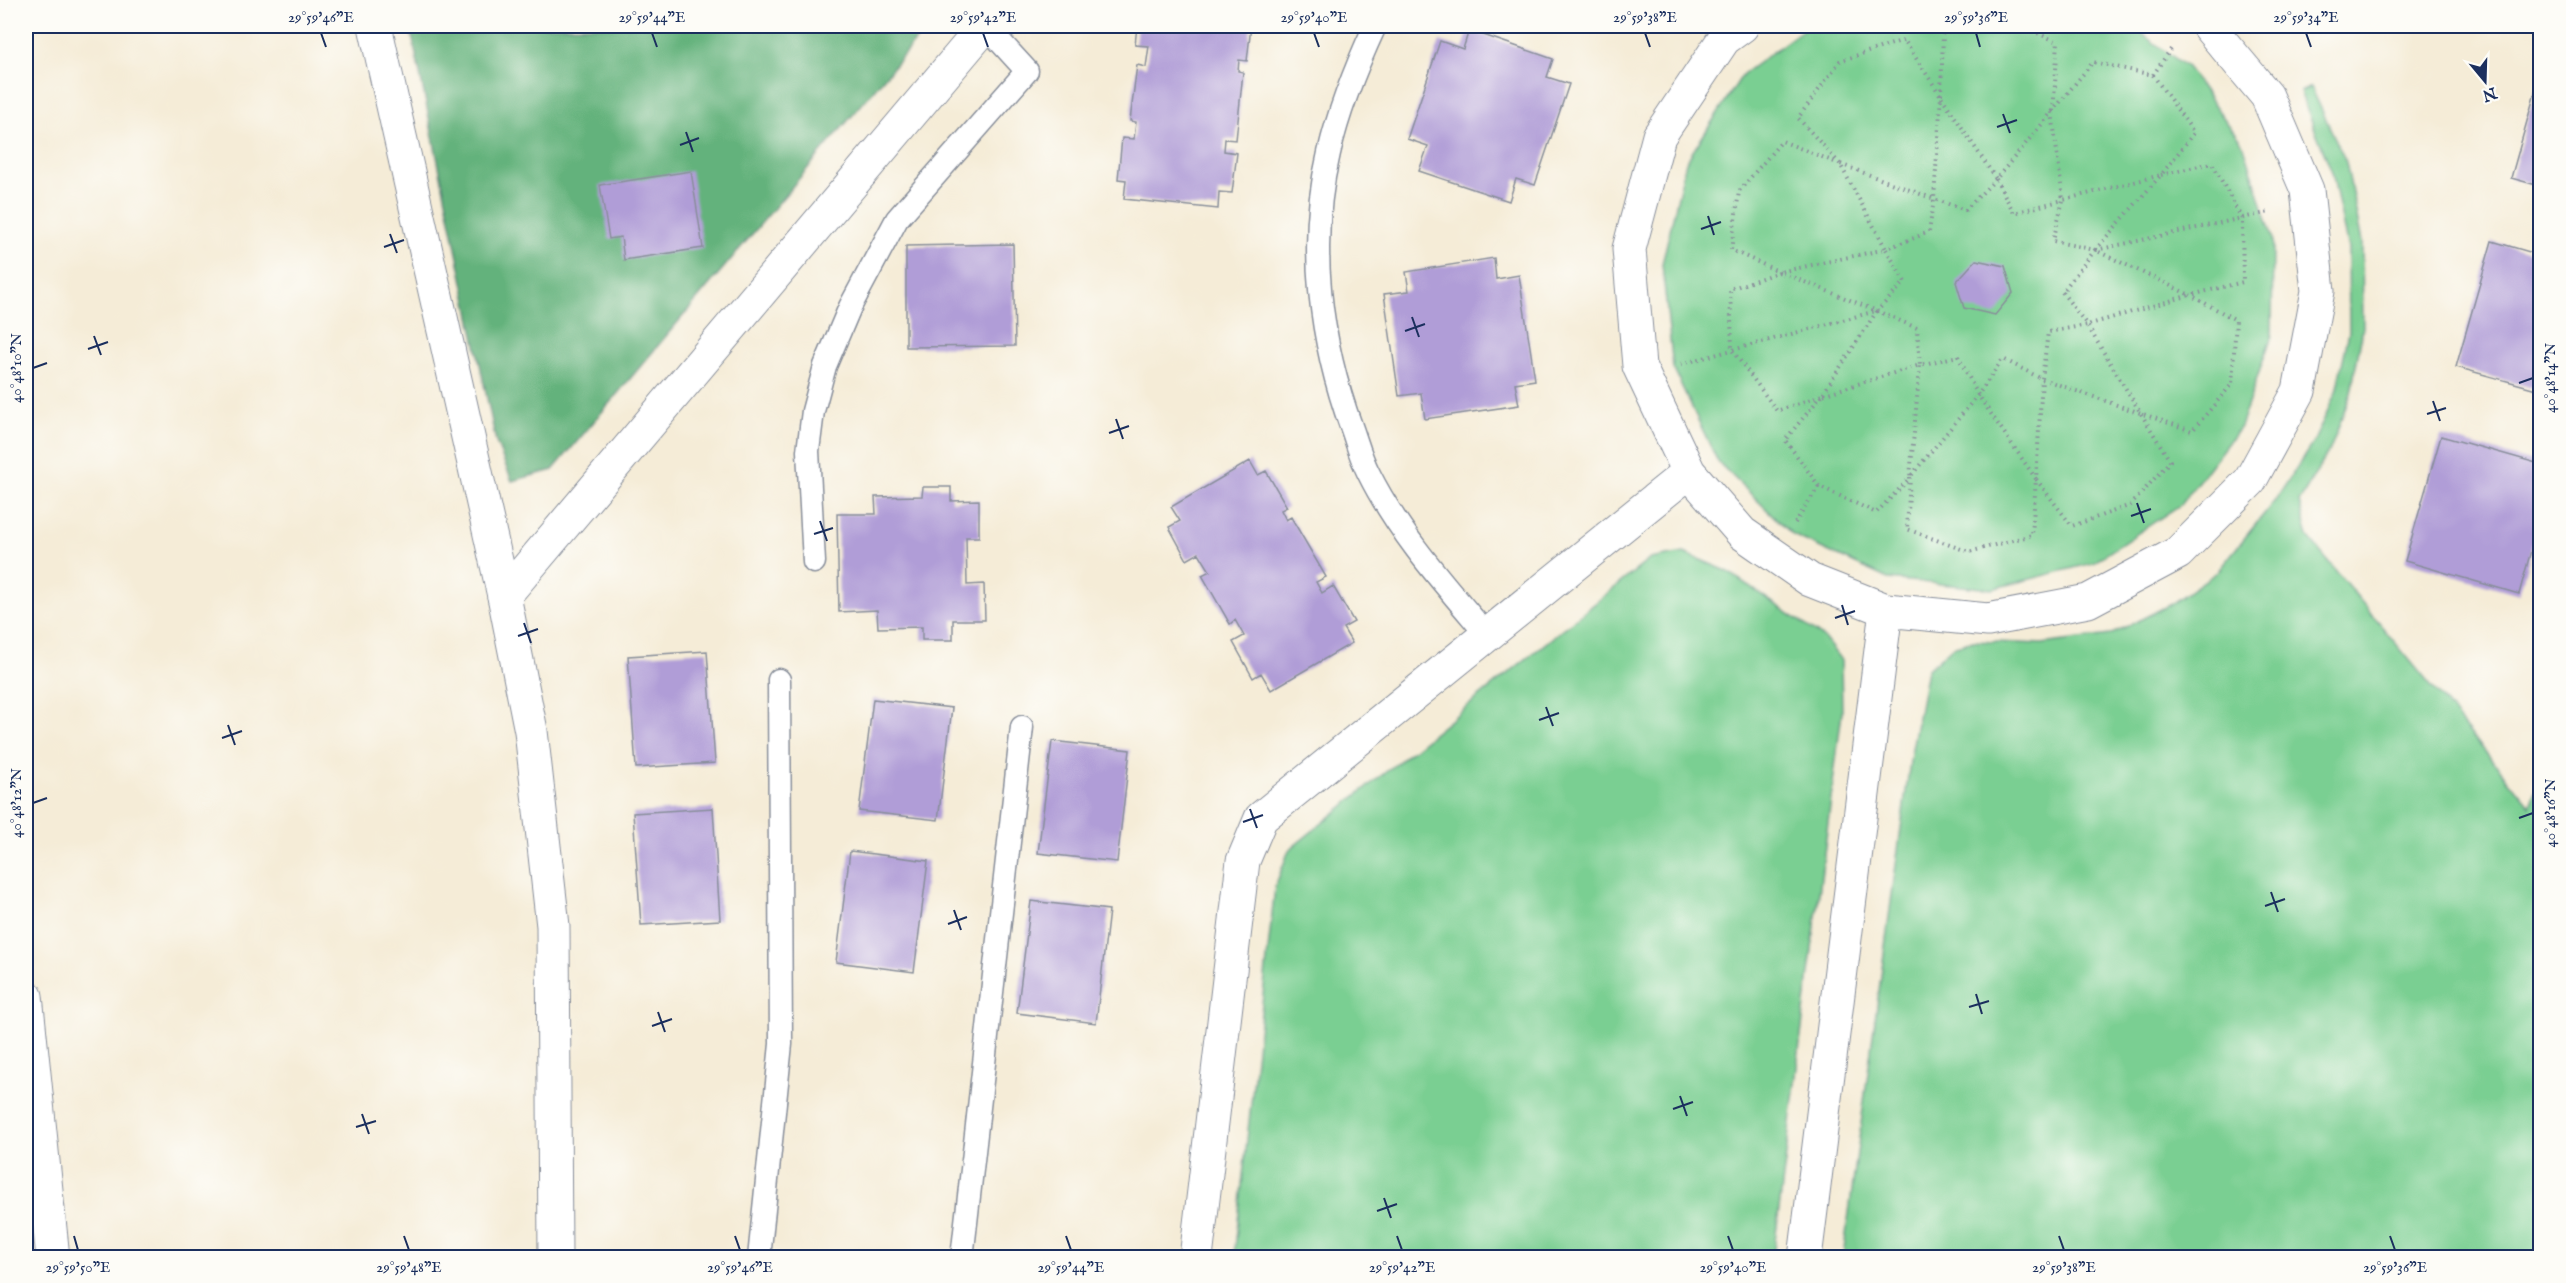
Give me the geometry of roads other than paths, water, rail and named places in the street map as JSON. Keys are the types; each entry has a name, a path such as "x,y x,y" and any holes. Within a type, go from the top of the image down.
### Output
{"street":[{"path":"375,26 504,596 531,731 553,926 555,1257"},
{"path":"504,596 986,26"},
{"path":"1742,26 1724,39 1659,136 1629,249 1640,366 1689,472 1742,533 1810,580 1886,610 1988,620 2088,601 2178,553 2250,481 2299,391 2318,291 2307,190 2267,96 2208,26"},
{"path":"1197,1257 1243,861 1261,818 1689,472"},
{"path":"1805,1257 1886,610"},
{"path":"26,996 53,1257"}],"lane":[{"path":"813,562 808,451 813,411 825,366 850,307 897,219 1027,71 986,26"},
{"path":"1375,26 1351,79 1328,154 1318,229 1320,293 1329,355 1367,471 1423,559 1488,636"},
{"path":"759,1257 781,1044 779,680"},
{"path":"962,1257 1022,727"}]}
